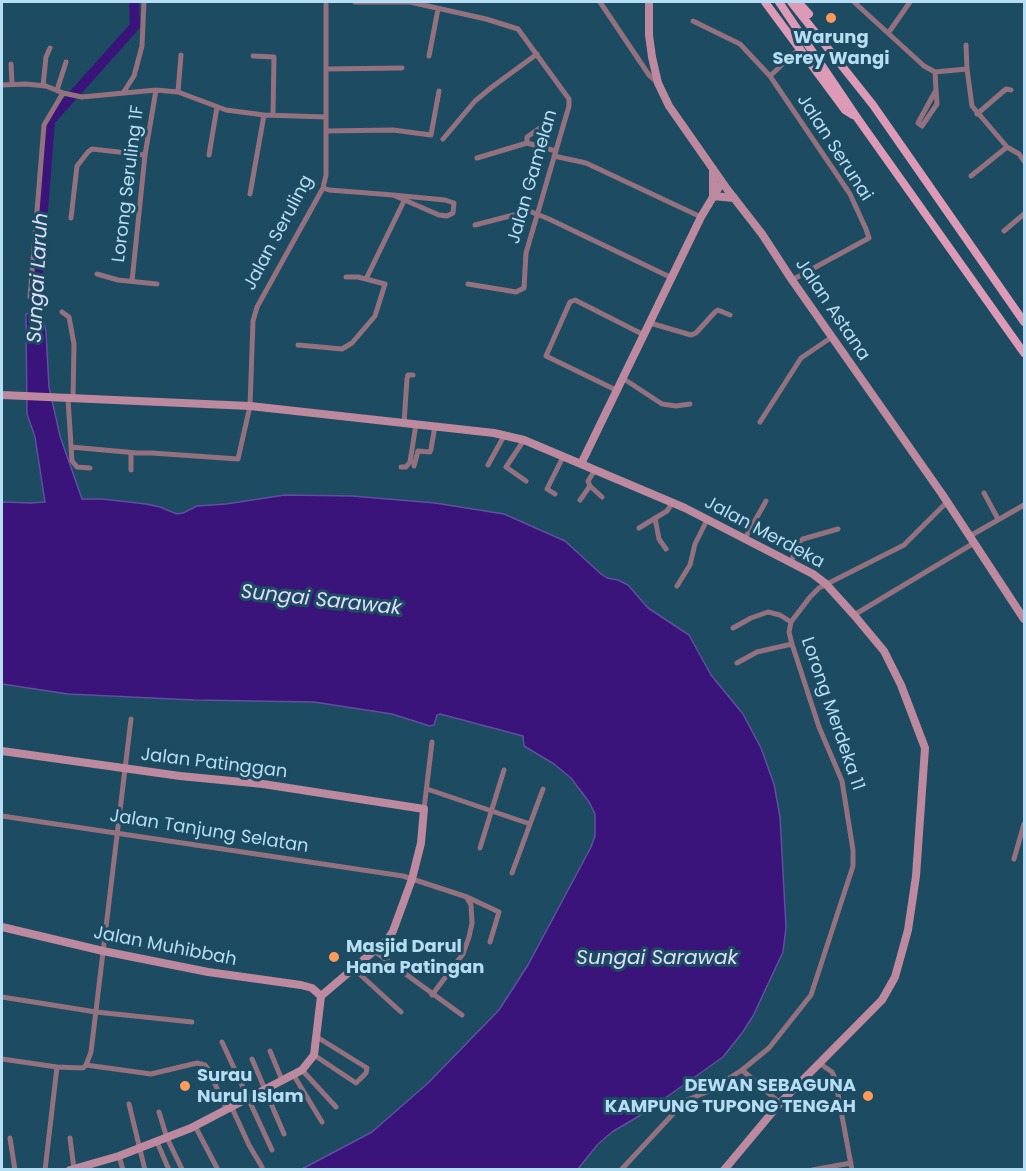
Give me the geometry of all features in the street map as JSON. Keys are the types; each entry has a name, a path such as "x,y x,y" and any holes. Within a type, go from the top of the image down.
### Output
{"main road":[{"path":"765,2 801,47 845,110 858,119"},
{"path":"779,2 858,119 1024,353"},
{"path":"791,2 873,105 1021,310 1024,322"},
{"path":"798,2 866,87 873,105"},
{"name":"Jalan Astana","path":"651,3 650,46 658,83 676,118 762,234 947,502 1024,619"},
{"path":"712,196 713,169"},
{"path":"581,464 701,217 722,182"},
{"path":"712,196 734,198"},
{"name":"Jalan Merdeka","path":"2,395 250,406 505,434 673,502 791,562 813,574 825,584 854,615 884,651 901,685 925,748 918,853 908,930 895,977 882,1000 780,1103 724,1170"},
{"name":"Jalan Patinggan","path":"2,751 263,784 424,809"},
{"path":"75,1169 119,1156 195,1126 302,1070 314,1055 321,996 374,951 393,931 412,879 421,843 424,809"},
{"name":"Jalan Muhibbah","path":"2,927 103,951 218,974 301,985 312,988 321,996"}],"street":[{"path":"123,93 134,76 142,46 144,2"},
{"name":"Jalan Seruling","path":"131,453 238,459 250,406 253,321 257,307 323,189 326,175 326,2"},
{"name":"Jalan Gamelan","path":"356,2 410,2 518,29 569,99 569,106 526,253 524,288 516,292 468,284"},
{"path":"600,2 649,75 658,83"},
{"path":"854,2 924,66 935,72 967,69"},
{"path":"889,32 910,2"},
{"path":"429,56 438,9"},
{"name":"Jalan Serunai","path":"693,21 740,44 770,76 850,194 869,238 792,280"},
{"path":"966,45 970,101 977,114 1007,147 1019,154 1024,161"},
{"path":"770,76 801,47"},
{"path":"43,86 46,57 50,48"},
{"path":"443,139 475,101 537,54"},
{"path":"178,92 181,55"},
{"path":"253,56 274,57 273,114"},
{"path":"30,297 44,125 60,92 66,62"},
{"path":"11,64 12,84"},
{"path":"326,69 402,68"},
{"path":"935,72 937,104 922,126 918,122 936,90"},
{"path":"2,85 43,86 82,97 156,90 178,92 217,107 264,115 326,117"},
{"path":"977,114 1006,89 1011,90"},
{"name":"Lorong Seruling 1F","path":"132,281 145,154 156,90"},
{"path":"326,131 393,130 431,135 439,91"},
{"path":"209,155 217,107"},
{"path":"250,194 264,115"},
{"path":"527,144 527,137 550,121"},
{"path":"477,158 527,144 586,163 701,217"},
{"path":"971,176 1007,147"},
{"path":"71,218 77,166 88,152 92,149 145,154"},
{"path":"1019,154 1024,149"},
{"path":"323,189 393,195 445,200 454,203 453,213 447,216 439,215 393,195"},
{"path":"366,279 404,201"},
{"path":"475,225 529,211 672,278"},
{"path":"1004,231 1024,214"},
{"path":"97,274 157,284"},
{"path":"298,345 342,349 352,343 375,316 385,284 346,277"},
{"path":"618,390 546,356 570,302 575,300 644,335"},
{"path":"650,323 691,335 696,333 718,310 730,315"},
{"path":"62,312 69,317 74,344 68,399 72,461 77,467 90,468"},
{"path":"760,422 801,358 832,337"},
{"path":"404,423 407,379 408,375 413,375"},
{"path":"624,379 662,404 676,406 690,404"},
{"path":"401,467 406,467 410,462 416,424"},
{"path":"414,466 418,451 430,452 432,449 435,426"},
{"path":"488,465 505,434"},
{"path":"524,440 506,467 507,470 526,481"},
{"path":"71,447 131,453 131,470"},
{"path":"555,494 547,489 563,457"},
{"path":"595,470 588,481 590,486 603,497"},
{"path":"580,500 590,486"},
{"path":"984,493 998,519"},
{"path":"744,540 766,501"},
{"path":"639,528 667,511 673,502"},
{"name":"Lorong Merdeka 11","path":"621,1170 685,1101 709,1091 742,1070 769,1048 811,995 854,866 849,817 842,781 819,727 792,644 789,632 790,622 810,597 825,584 904,545 947,502"},
{"path":"854,615 972,539 998,519 1024,505"},
{"path":"655,518 659,539 666,549"},
{"path":"677,586 690,565 695,544 707,520"},
{"path":"791,562 803,538 838,529"},
{"path":"733,628 768,612 780,615 790,622"},
{"path":"737,663 758,652 792,644"},
{"path":"2,1059 57,1067 83,1068 91,1052 131,719"},
{"path":"424,809 432,742"},
{"path":"480,848 504,770"},
{"path":"427,789 530,825"},
{"path":"512,873 543,789"},
{"name":"Jalan Tanjung Selatan","path":"2,816 412,879 467,897 499,912 490,942"},
{"path":"1014,859 1024,824"},
{"path":"432,995 463,954 472,923 471,905 467,897"},
{"path":"374,951 462,1015"},
{"path":"354,969 401,1012"},
{"path":"2,997 96,1012 192,1022"},
{"path":"314,1055 356,1083 366,1073 367,1068 317,1037"},
{"path":"222,1042 272,1150"},
{"path":"270,1051 282,1080"},
{"path":"252,1059 284,1134"},
{"path":"86,1065 151,1074 197,1063 205,1065 262,1167"},
{"path":"812,1170 852,1166 835,1077 819,1063"},
{"path":"45,1170 57,1067"},
{"path":"302,1070 336,1107"},
{"path":"742,1070 780,1103"},
{"path":"293,1074 322,1122"},
{"path":"129,1104 145,1170"},
{"path":"159,1112 167,1138 182,1169"},
{"path":"195,1126 218,1170"},
{"path":"10,1138 15,1170"},
{"path":"70,1138 75,1169"},
{"path":"157,1142 169,1170"},
{"path":"119,1156 123,1170"}],"water":[{"name":"Sungai Sarawak","path":"38,312 43,318 46,332 49,387 60,436 82,499 146,504 177,514 197,506 285,495 352,496 435,503 504,514 565,541 601,574 628,585 648,608 689,635 711,675 743,714 761,748 774,784 780,817 786,927 783,952 753,1016 723,1057 644,1113 612,1132 598,1144 578,1169 302,1169 372,1132 428,1083 499,1010 528,965 591,847 595,836 595,814 571,778 554,764 524,746 523,736 440,714 437,715 434,725 430,726 392,714 314,702 194,700 68,694 2,684 2,502 45,502 35,437 27,414 26,314"}],"waterway":[{"name":"Sungai Laruh","path":"34,325 50,121 135,26 134,2"}],"place":[{"name":"Warung Serey Wangi","path":"831,18"},
{"name":"Masjid Darul Hana Patingan","path":"334,957"},
{"name":"Surau Nurul Islam","path":"185,1086"},
{"name":"DEWAN SEBAGUNA KAMPUNG TUPONG TENGAH","path":"868,1096"}]}
